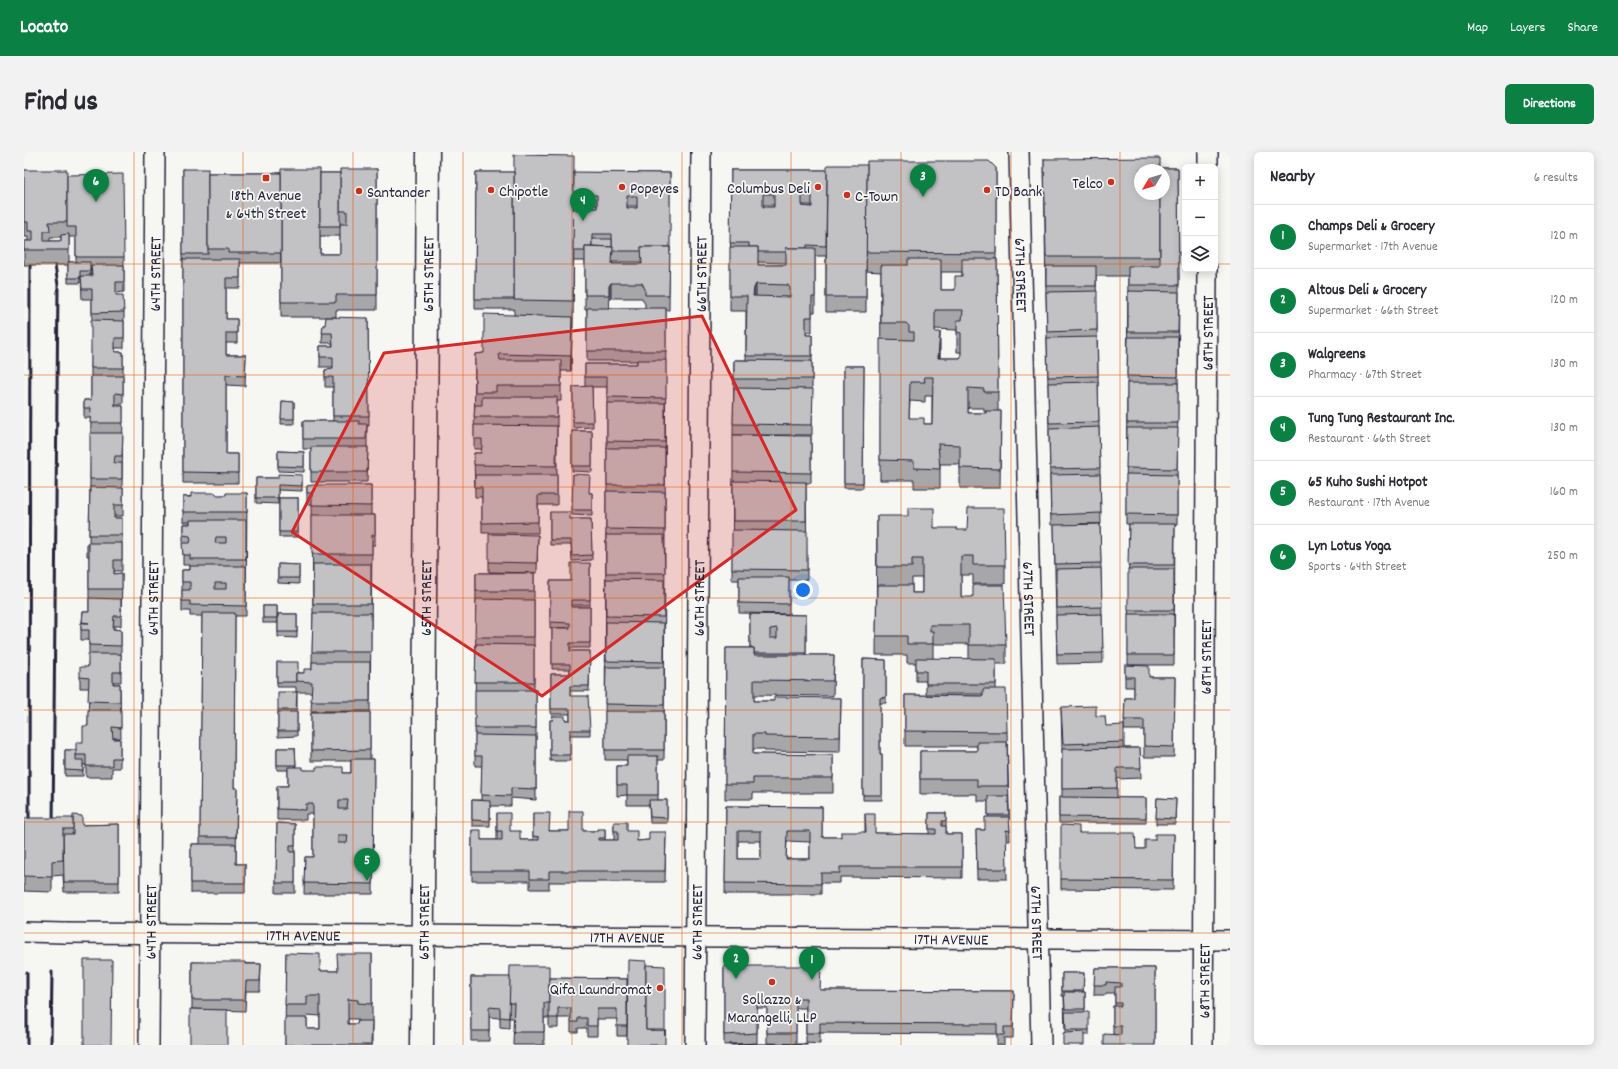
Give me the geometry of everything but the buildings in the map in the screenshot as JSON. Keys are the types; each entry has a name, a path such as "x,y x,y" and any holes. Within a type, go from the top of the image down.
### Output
{"main road":[{"name":"65TH STREET","path":"422,1045 428,152"}],"street":[{"name":"64TH STREET","path":"149,1045 155,152"},
{"name":"66TH STREET","path":"695,1045 701,152"},
{"name":"67TH STREET","path":"1019,152 1041,1045"},
{"path":"1208,152 1208,164"},
{"name":"68TH STREET","path":"1203,1045 1207,272"},
{"name":"17TH AVENUE","path":"24,932 1038,940 1230,940"}],"highlighted area":[{"path":"702,316 796,510 542,696 292,532 384,353"}],"railway":[{"path":"29,829 30,265"},
{"path":"53,829 58,285 55,265"},
{"path":"27,972 27,1045"},
{"path":"51,1045 52,972"}],"place":[{"name":"18th Avenue & 64th Street","path":"266,178"},
{"name":"Telco","path":"1111,182"},
{"name":"Popeyes","path":"622,187"},
{"name":"Columbus Deli","path":"818,187"},
{"name":"Chipotle","path":"491,190"},
{"name":"TD Bank","path":"987,190"},
{"name":"Santander","path":"359,191"},
{"name":"C-Town","path":"847,195"},
{"name":"Walgreens","path":"923,197"},
{"name":"Lyn Lotus Yoga","path":"96,202"},
{"name":"Tung Tung Restaurant Inc.","path":"583,221"},
{"name":"65 Kuho Sushi Hotpot","path":"367,881"},
{"name":"Altous Deli & Grocery","path":"736,979"},
{"name":"Champs Deli & Grocery","path":"812,980"},
{"name":"Sollazzo & Marangelli, LLP","path":"772,982"},
{"name":"Qifa Laundromat","path":"660,988"}]}
